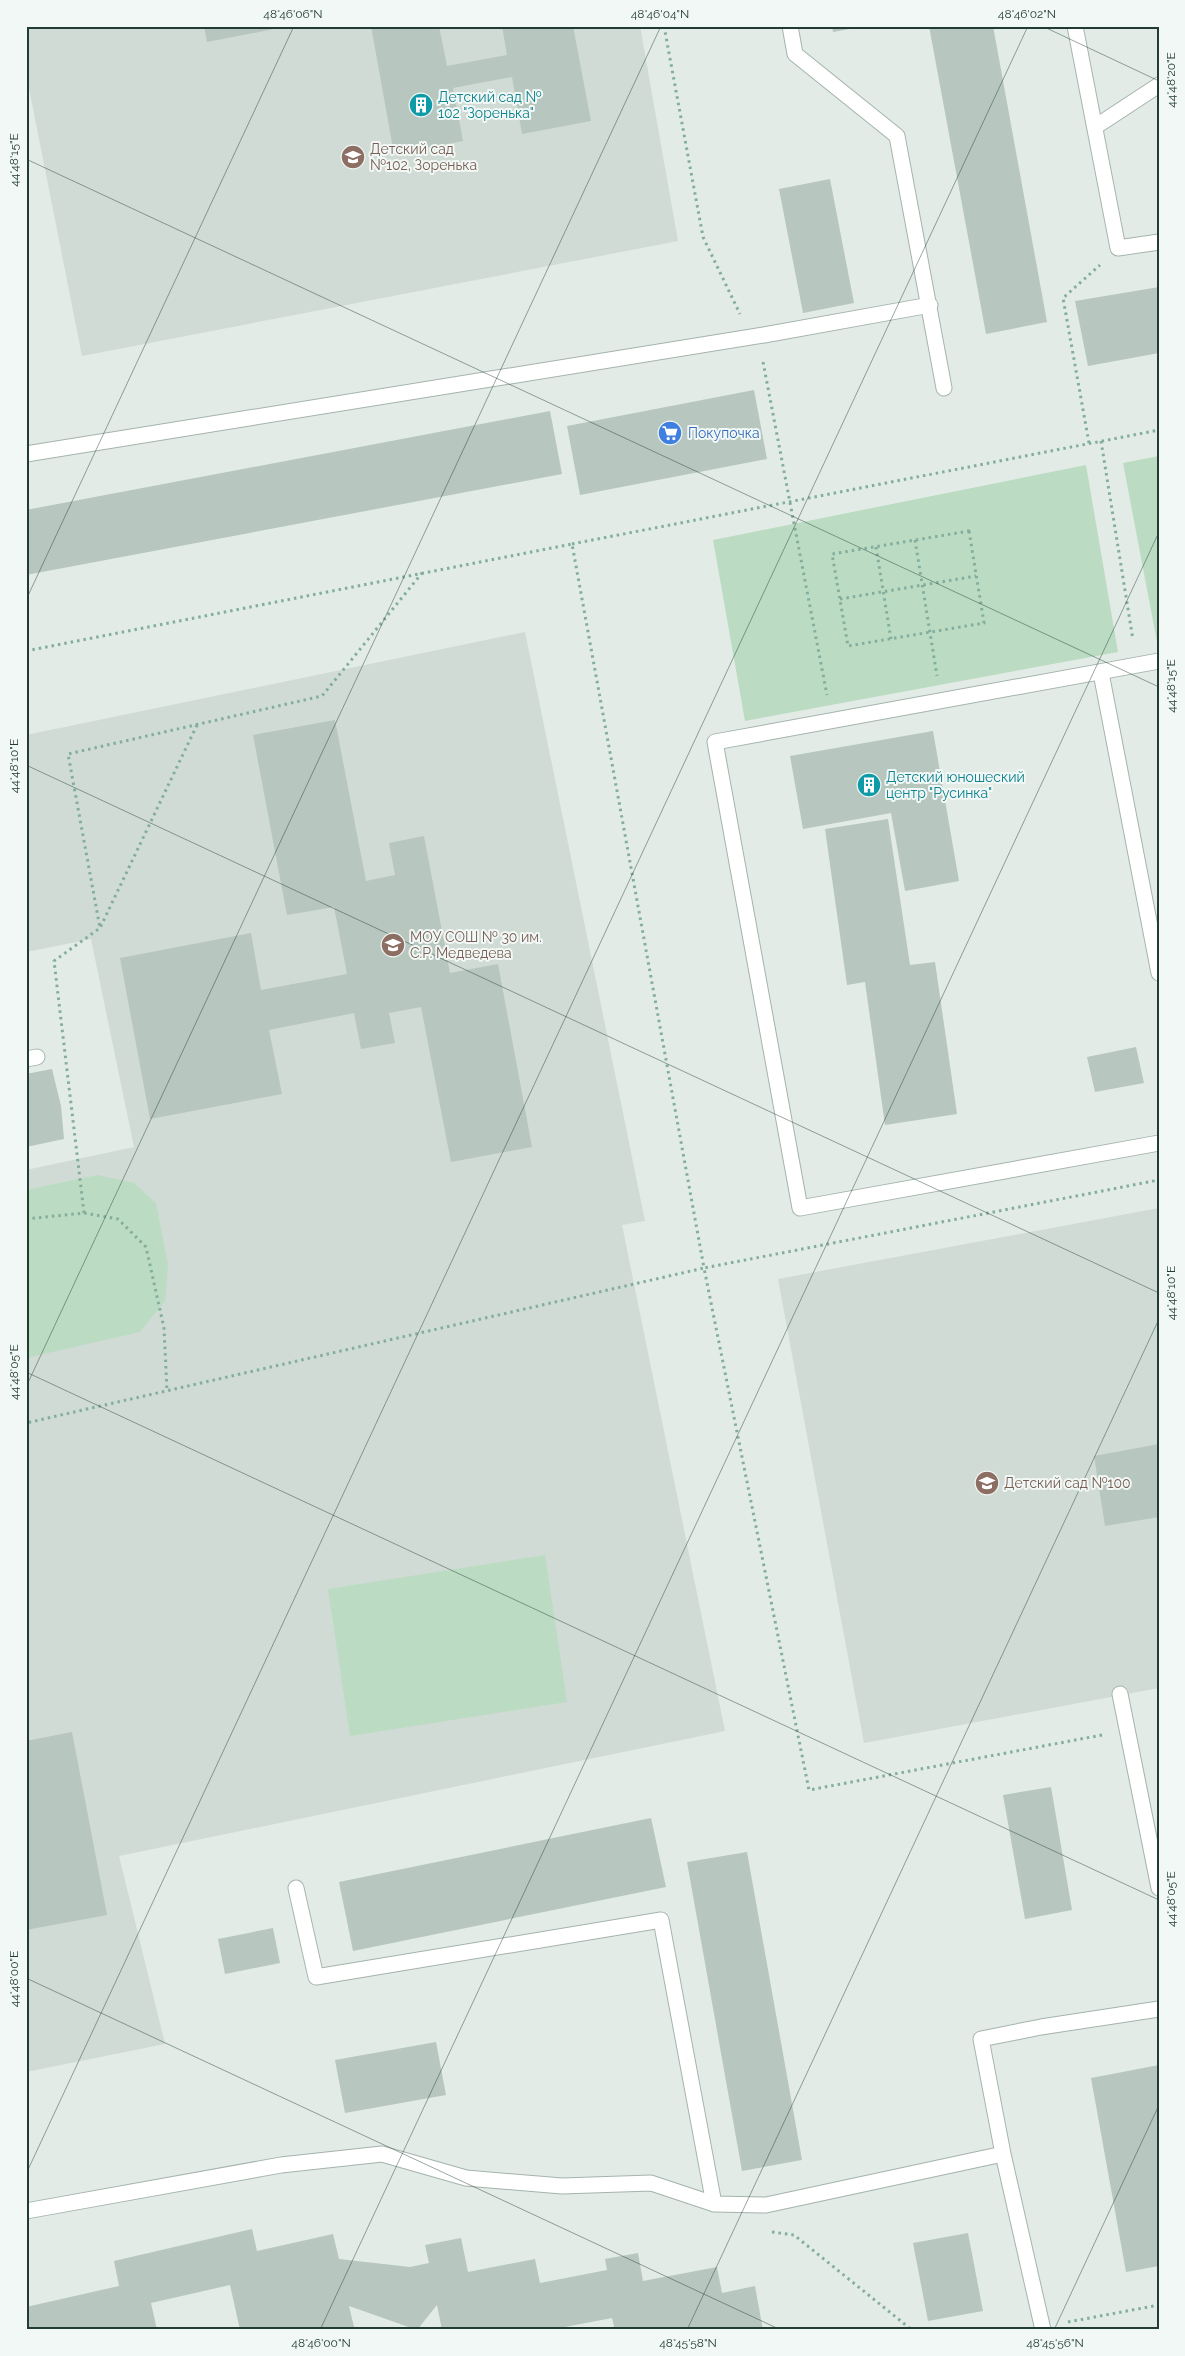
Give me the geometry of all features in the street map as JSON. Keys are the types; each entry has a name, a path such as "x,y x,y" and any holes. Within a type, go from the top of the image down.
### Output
{"lane":[{"path":"790,26 796,54 897,136 944,388"},
{"path":"1075,26 1118,248 1159,242"},
{"path":"1095,127 1159,85"},
{"path":"26,454 751,337 930,305"},
{"path":"1159,661 715,742 800,1208 1159,1143"},
{"path":"1101,673 1159,973"},
{"path":"1120,1694 1155,1848 1159,1888"},
{"path":"296,1888 316,1977 661,1920 714,2204"},
{"path":"1042,2328 1002,2154 981,2039 1041,2026 1159,2009"},
{"path":"26,2211 281,2165 382,2154 466,2178 562,2186 651,2183 714,2204 766,2205 1002,2154"}],"path":[{"path":"664,26 703,237 763,362 827,696"},
{"path":"1089,443 1063,298 1118,248"},
{"path":"26,651 1159,430"},
{"path":"1100,441 1137,666"},
{"path":"969,531 984,623 848,646 832,554 876,547 969,531"},
{"path":"915,540 942,701"},
{"path":"572,544 704,1268 809,1790 1127,1730"},
{"path":"876,547 891,639"},
{"path":"100,928 68,754 322,696 423,573"},
{"path":"840,599 976,576"},
{"path":"84,1213 54,961 100,928 197,725"},
{"path":"26,1423 704,1268 1159,1180"},
{"path":"26,1218 84,1213 118,1219 146,1247 164,1328 167,1390"},
{"path":"766,2231 794,2235 912,2330"},
{"path":"1042,2328 1159,2305"}],"shaded area":[{"name":"Детский сад №102, Зоренька","path":"26,26 640,26 678,241 82,356 26,73"},
{"path":"525,632 645,1221 622,1225 725,1731 119,1856 165,2044 26,2072 26,1170 134,1147 91,939 26,952 26,735"},
{"name":"Детский сад №100","path":"1159,1208 1159,1688 864,1743 778,1279"}],"green space":[{"path":"1159,456 1159,642 1157,642 1123,463"},
{"path":"1086,465 1118,652 745,721 713,540"},
{"path":"98,1175 134,1183 156,1203 168,1265 165,1301 140,1332 26,1358 26,1190"},
{"path":"545,1555 567,1702 350,1736 328,1589"}],"building":[{"path":"204,26 273,26 274,29 207,42"},
{"name":"Детский сад № 102 \"Зоренька\"","path":"371,26 439,26 447,66 507,55 502,26 573,26 591,121 522,134 512,77 453,88 463,141 394,154"},
{"path":"832,26 860,26 860,27 833,32"},
{"path":"929,26 993,26 1047,322 986,334"},
{"path":"830,179 854,303 803,313 779,189"},
{"path":"1159,287 1159,353 1088,366 1075,301"},
{"path":"754,390 767,459 580,495 567,426"},
{"path":"550,411 562,474 26,575 26,510"},
{"name":"МОУ СОШ № 30 им. С.Р. Медведева","path":"335,720 366,881 395,875 389,843 424,836 450,973 498,964 532,1147 451,1162 421,1007 389,1013 395,1043 361,1049 354,1013 269,1030 282,1094 150,1119 120,958 251,933 261,990 347,974 334,907 287,915 253,735"},
{"name":"Детский юношеский центр \"Русинка\"","path":"933,731 959,881 905,891 891,813 803,829 790,756"},
{"path":"888,819 910,965 935,962 957,1114 885,1125 865,982 847,985 825,829"},
{"path":"1136,1047 1144,1083 1095,1092 1087,1057"},
{"path":"52,1069 61,1106 64,1139 26,1147 26,1074"},
{"path":"1159,1444 1159,1517 1105,1526 1094,1456"},
{"path":"72,1732 107,1915 26,1930 26,1741"},
{"path":"1051,1787 1072,1910 1025,1919 1003,1795"},
{"path":"651,1818 666,1887 353,1951 339,1882"},
{"path":"747,1852 802,2160 742,2171 687,1862"},
{"path":"273,1928 280,1963 225,1974 218,1939"},
{"path":"436,2042 446,2095 345,2113 335,2060"},
{"path":"1159,2065 1159,2266 1126,2272 1091,2078"},
{"path":"252,2229 257,2251 333,2234 339,2259 410,2267 429,2263 425,2245 461,2238 468,2272 535,2259 540,2283 607,2270 605,2259 638,2253 643,2281 717,2267 722,2293 755,2286 763,2330 615,2330 612,2318 549,2330 442,2330 437,2305 417,2330 349,2306 354,2327 341,2330 240,2330 230,2285 151,2303 157,2330 26,2330 26,2307 119,2286 114,2261"},
{"path":"968,2233 983,2311 928,2321 913,2243"}],"place":[{"name":"Детский сад № 102 \"Зоренька\"","path":"421,105"},
{"name":"Детский сад №102, Зоренька","path":"353,157"},
{"name":"Покупочка","path":"670,433"},
{"name":"Детский юношеский центр \"Русинка\"","path":"869,785"},
{"name":"МОУ СОШ № 30 им. С.Р. Медведева","path":"393,945"},
{"name":"Детский сад №100","path":"987,1483"}]}
